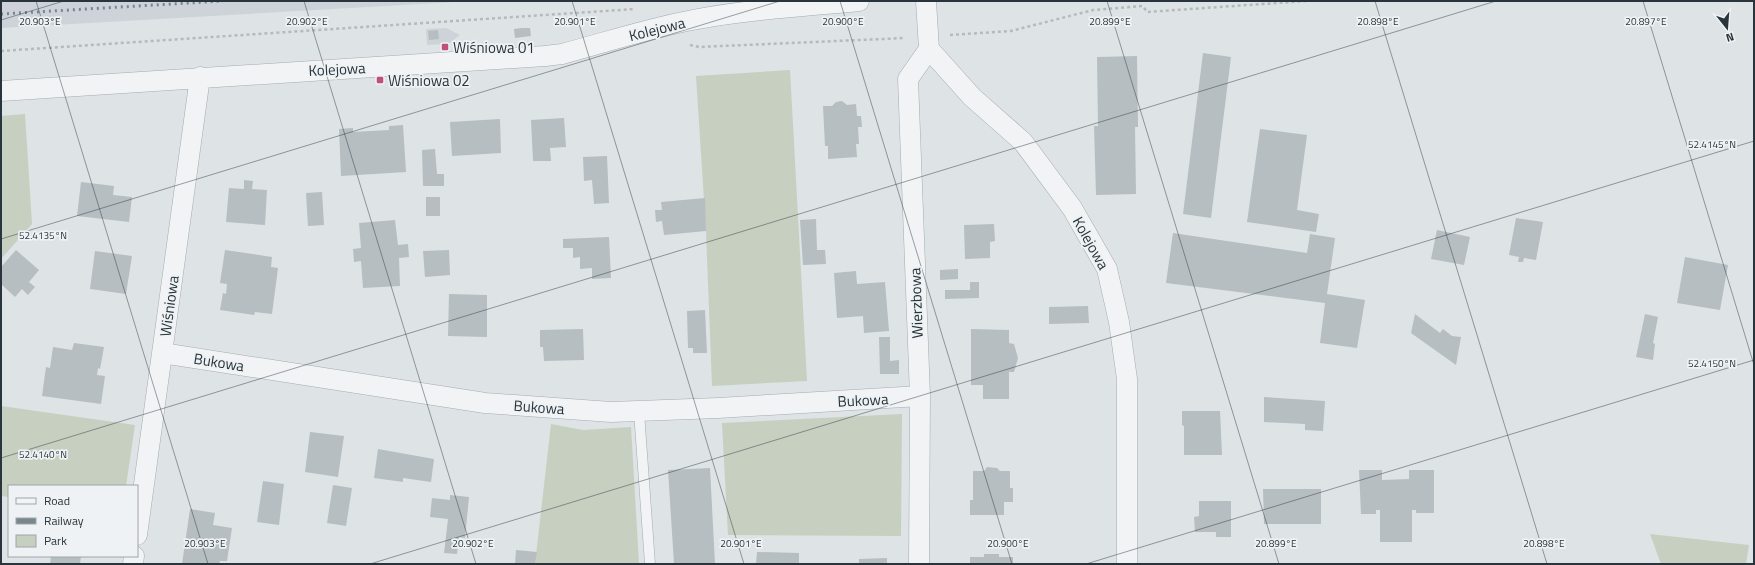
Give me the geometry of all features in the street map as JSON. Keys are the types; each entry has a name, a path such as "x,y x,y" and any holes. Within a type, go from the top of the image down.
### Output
{"street":[{"name":"Kolejowa","path":"1,91 544,56 562,54 699,19 779,8 859,1"},
{"path":"926,1 929,50"},
{"name":"Kolejowa","path":"929,50 972,97 1023,142 1072,208 1107,269 1119,322 1127,379 1127,564"},
{"name":"Wierzbowa","path":"919,564 920,396 908,79 929,50"},
{"name":"Wiśniowa","path":"138,528 200,77"},
{"name":"Bukowa","path":"162,353 484,403 611,412 639,412 920,396"}],"lane":[{"path":"639,412 650,564"}],"path":[{"path":"948,35 1011,31 1082,12 1106,8 1143,6 1147,12 1306,1"},
{"path":"1,51 640,9"},
{"path":"686,40 691,45 699,47 907,38"}],"shaded area":[{"path":"1,1 472,1 1,28"},
{"path":"446,28 460,35 448,44 427,45 426,29"}],"green space":[{"path":"790,70 807,381 712,386 706,231 696,76"},
{"path":"25,114 32,224 1,259 1,116"},
{"path":"1,406 135,425 126,485 8,485 8,497 1,496"},
{"path":"902,414 901,536 728,535 722,423"},
{"path":"551,424 583,430 631,427 639,564 535,564"},
{"path":"1650,534 1749,545 1746,564 1661,564"}],"building":[{"path":"530,28 531,36 515,38 514,29"},
{"path":"438,30 439,39 429,40 428,31"},
{"path":"1203,53 1231,57 1211,218 1183,214"},
{"path":"1137,56 1138,127 1135,127 1136,194 1096,195 1094,126 1098,126 1097,57"},
{"path":"842,101 847,105 856,104 857,116 861,116 862,127 858,127 859,144 856,144 857,157 828,159 828,146 825,146 823,106 832,106 836,102"},
{"path":"564,118 566,147 550,148 551,161 533,161 531,120"},
{"path":"500,119 501,153 452,156 450,122"},
{"path":"403,125 406,172 341,176 339,129 353,128 353,132 389,130 389,126"},
{"path":"1260,129 1307,135 1297,210 1319,214 1316,232 1247,222"},
{"path":"435,149 437,174 444,174 444,186 423,186 422,150"},
{"path":"607,156 609,203 594,204 592,180 584,181 583,157"},
{"path":"244,180 253,181 252,189 267,190 265,225 226,222 229,188 244,189"},
{"path":"81,182 114,186 113,195 132,197 129,222 77,216"},
{"path":"322,192 324,225 308,226 306,193"},
{"path":"426,197 440,197 440,216 426,216"},
{"path":"705,198 706,231 664,235 662,221 656,222 655,210 662,210 661,202"},
{"path":"1516,218 1543,222 1536,260 1524,258 1523,262 1518,262 1519,257 1509,255"},
{"path":"816,219 817,250 825,250 826,264 803,265 800,220"},
{"path":"395,220 398,245 408,244 409,257 399,258 400,286 363,288 361,261 354,262 353,249 361,248 359,223"},
{"path":"994,224 995,241 990,242 990,258 965,259 964,225"},
{"path":"1437,230 1470,237 1464,265 1431,259"},
{"path":"1173,233 1307,253 1310,234 1335,238 1327,294 1365,300 1357,348 1320,343 1325,303 1166,283"},
{"path":"609,237 611,278 592,279 592,268 580,269 580,257 573,258 573,248 563,248 563,239"},
{"path":"16,250 39,270 29,282 35,287 28,295 22,289 15,297 1,284 1,267"},
{"path":"225,250 272,257 271,267 278,268 272,314 255,312 254,315 220,310 223,293 226,294 227,284 220,283"},
{"path":"449,250 450,275 425,277 423,251"},
{"path":"95,251 132,256 126,294 90,289"},
{"path":"1685,257 1728,265 1720,310 1677,303"},
{"path":"958,269 958,279 940,280 940,270"},
{"path":"856,271 857,284 885,282 889,331 864,333 863,316 837,318 834,273"},
{"path":"970,282 979,282 979,298 945,299 945,290 970,290"},
{"path":"449,294 487,295 487,337 448,336"},
{"path":"1088,306 1089,323 1049,324 1049,307"},
{"path":"705,310 707,353 693,353 693,348 688,348 687,311"},
{"path":"1415,314 1440,333 1443,329 1452,336 1461,337 1456,365 1411,333"},
{"path":"1645,314 1658,317 1653,343 1655,344 1653,360 1636,357"},
{"path":"583,329 584,360 544,361 543,347 540,347 540,330"},
{"path":"971,329 1009,330 1009,343 1014,344 1018,358 1014,372 1009,372 1009,399 983,399 983,385 971,385"},
{"path":"879,337 890,337 890,361 899,360 899,374 880,374"},
{"path":"74,343 104,347 100,369 98,368 97,375 105,376 101,404 42,396 46,367 50,368 53,347 72,350"},
{"path":"1264,397 1325,401 1323,431 1305,430 1305,424 1264,422"},
{"path":"1182,411 1220,411 1222,455 1184,455 1184,426 1182,425"},
{"path":"310,432 344,436 338,477 305,472"},
{"path":"378,449 434,459 431,482 403,478 403,482 374,478"},
{"path":"987,467 997,468 1000,471 1010,471 1010,488 1013,488 1013,502 1004,502 1004,515 970,515 970,500 973,500 973,471 984,471"},
{"path":"710,468 715,564 674,564 668,470"},
{"path":"1359,470 1382,470 1382,480 1409,479 1409,470 1434,470 1434,513 1416,513 1416,510 1412,510 1412,542 1380,542 1380,510 1376,510 1376,514 1361,514"},
{"path":"263,481 284,484 279,525 257,522"},
{"path":"333,485 352,488 346,526 327,523"},
{"path":"1263,489 1321,489 1321,524 1264,524"},
{"path":"450,495 469,497 465,538 459,537 457,554 444,553 448,519 430,517 432,498 450,500"},
{"path":"1199,501 1231,501 1231,537 1216,537 1216,532 1195,532 1194,517 1199,516"},
{"path":"190,509 215,513 213,525 232,528 227,561 220,561 219,564 182,564"},
{"path":"516,550 537,552 535,564 515,564"},
{"path":"757,552 799,553 799,564 756,564"},
{"path":"984,554 999,554 999,557 1013,557 1013,564 970,564 970,557 984,557"},
{"path":"51,557 81,557 80,564 50,564"},
{"path":"887,558 887,564 859,564 859,559"}],"railway":[{"path":"1,14 223,1"}],"place":[{"name":"Wiśniowa 01","path":"445,47"},
{"name":"Wiśniowa 02","path":"380,80"}]}
